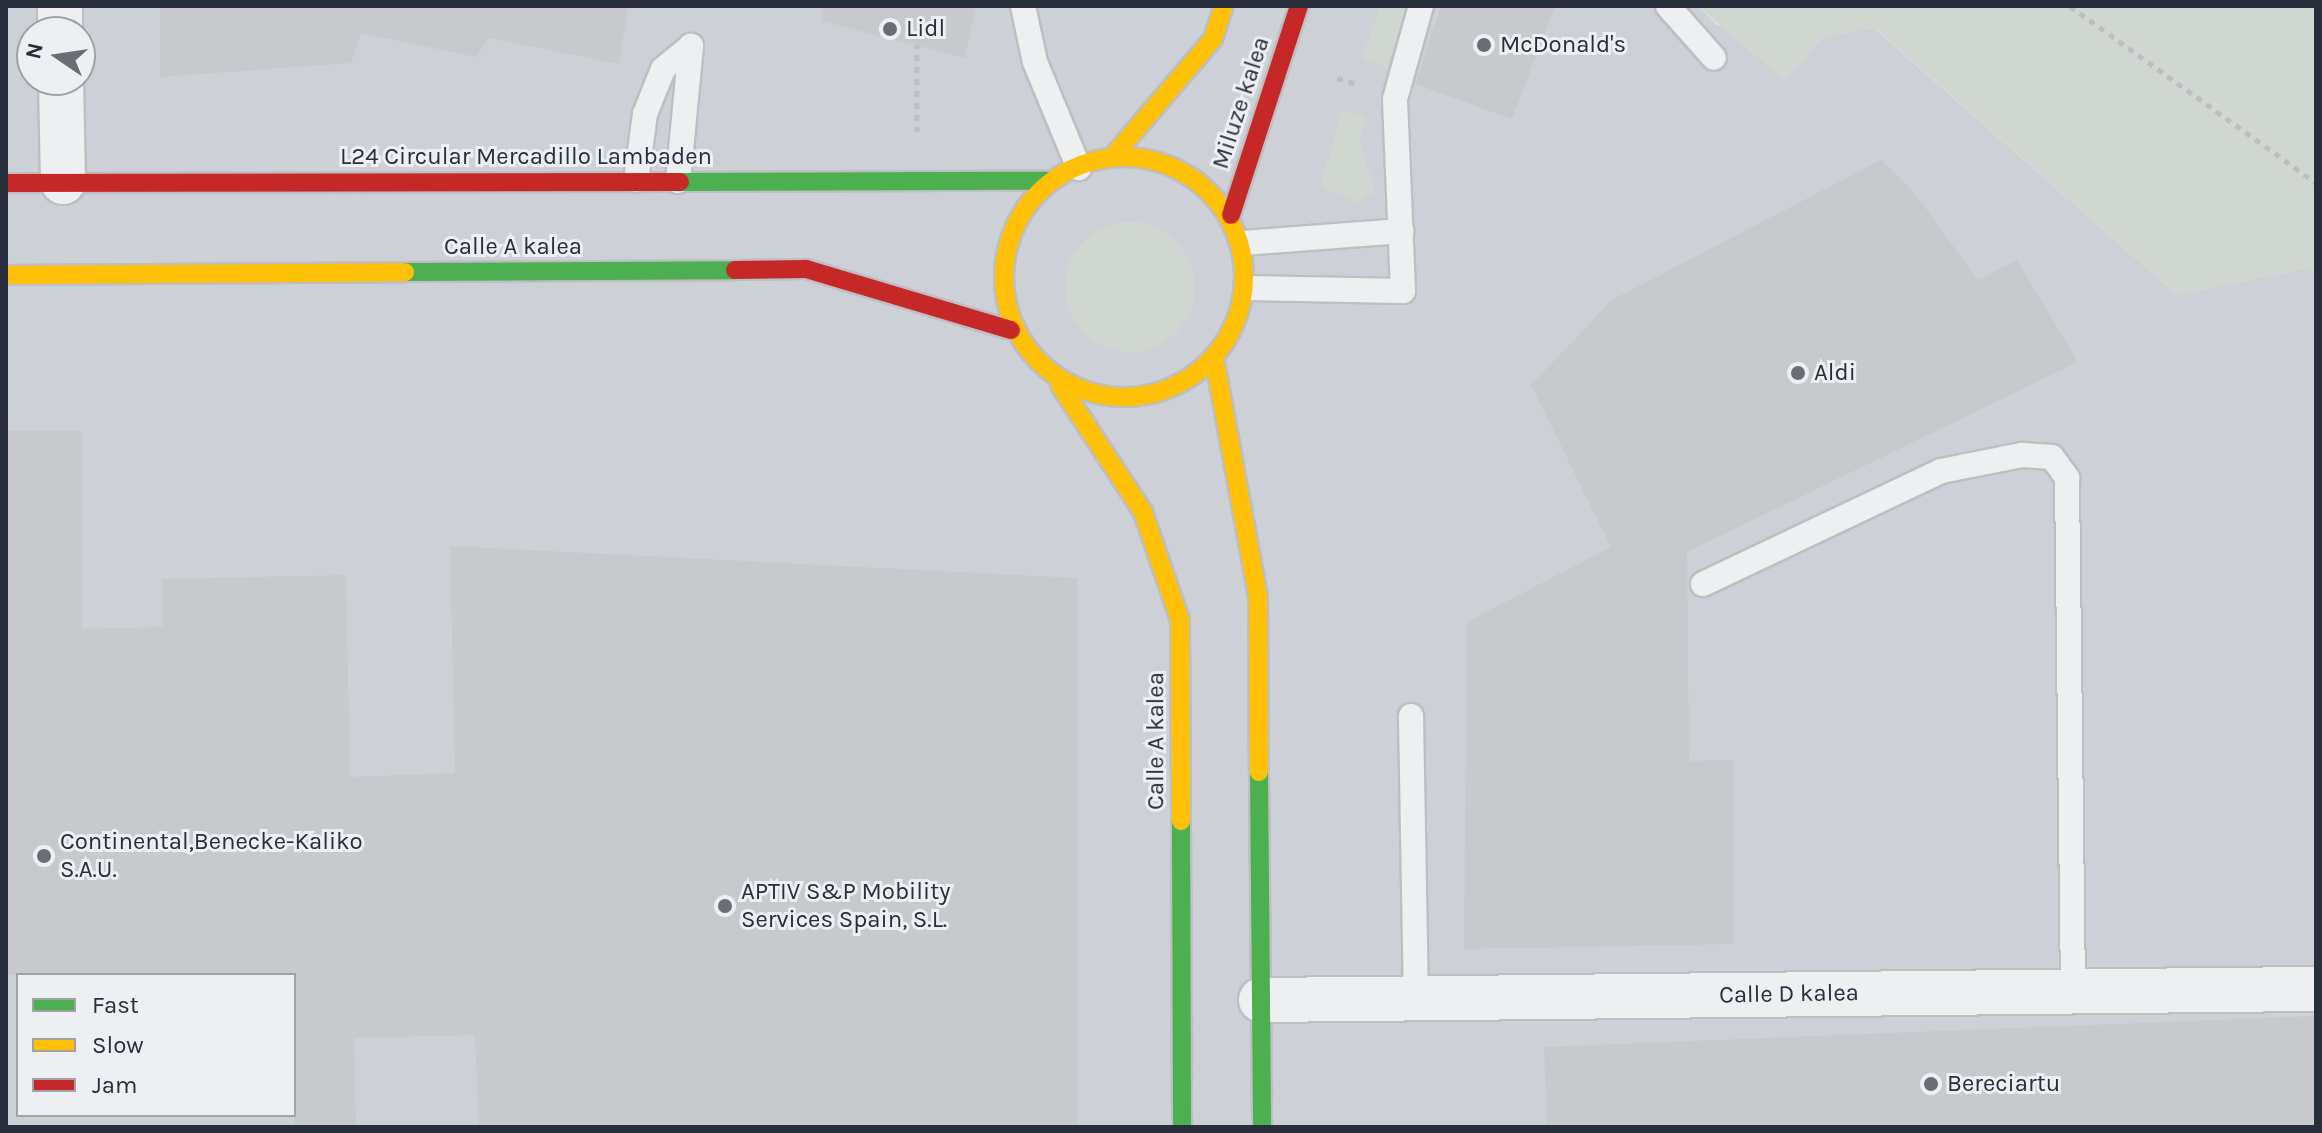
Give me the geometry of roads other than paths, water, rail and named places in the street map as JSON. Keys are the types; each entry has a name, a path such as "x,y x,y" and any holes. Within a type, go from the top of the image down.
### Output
{"main road":[{"name":"Miluze kalea","path":"1115,154 1213,39 1224,6"},
{"name":"Miluze kalea","path":"1231,215 1299,6"},
{"path":"1215,362 1142,401 1060,385 1011,330 1003,249 1046,181 1115,154 1181,168 1231,215 1243,243 1247,288 1215,362 1258,597 1262,1127"},
{"name":"L24 Circular Mercadillo Lambaden","path":"6,183 1046,181"},
{"name":"Calle A kalea","path":"6,275 806,269 1011,330"},
{"name":"Calle A kalea","path":"1060,385 1143,512 1180,620 1182,1127"}],"street":[{"path":"61,96 63,182"},
{"name":"Calle D kalea","path":"1261,1000 2316,989"}],"lane":[{"path":"1023,6 1035,62 1079,168"},
{"path":"1247,288 1403,291 1395,99 1421,6"},
{"path":"1668,6 1714,58"},
{"path":"636,180 645,114 659,80 691,46 678,181"},
{"path":"1243,243 1402,231"},
{"path":"1703,584 1941,471 2022,455 2052,457 2067,478 2073,992"},
{"path":"1411,716 1416,998"}],"place":[{"name":"Lidl","path":"890,29"},
{"name":"McDonald's","path":"1484,45"},
{"name":"Aldi","path":"1798,373"},
{"name":"Continental,Benecke-Kaliko S.A.U.","path":"44,856"},
{"name":"APTIV S&P Mobility Services Spain, S.L.","path":"725,906"},
{"name":"Bereciartu","path":"1931,1084"}]}
